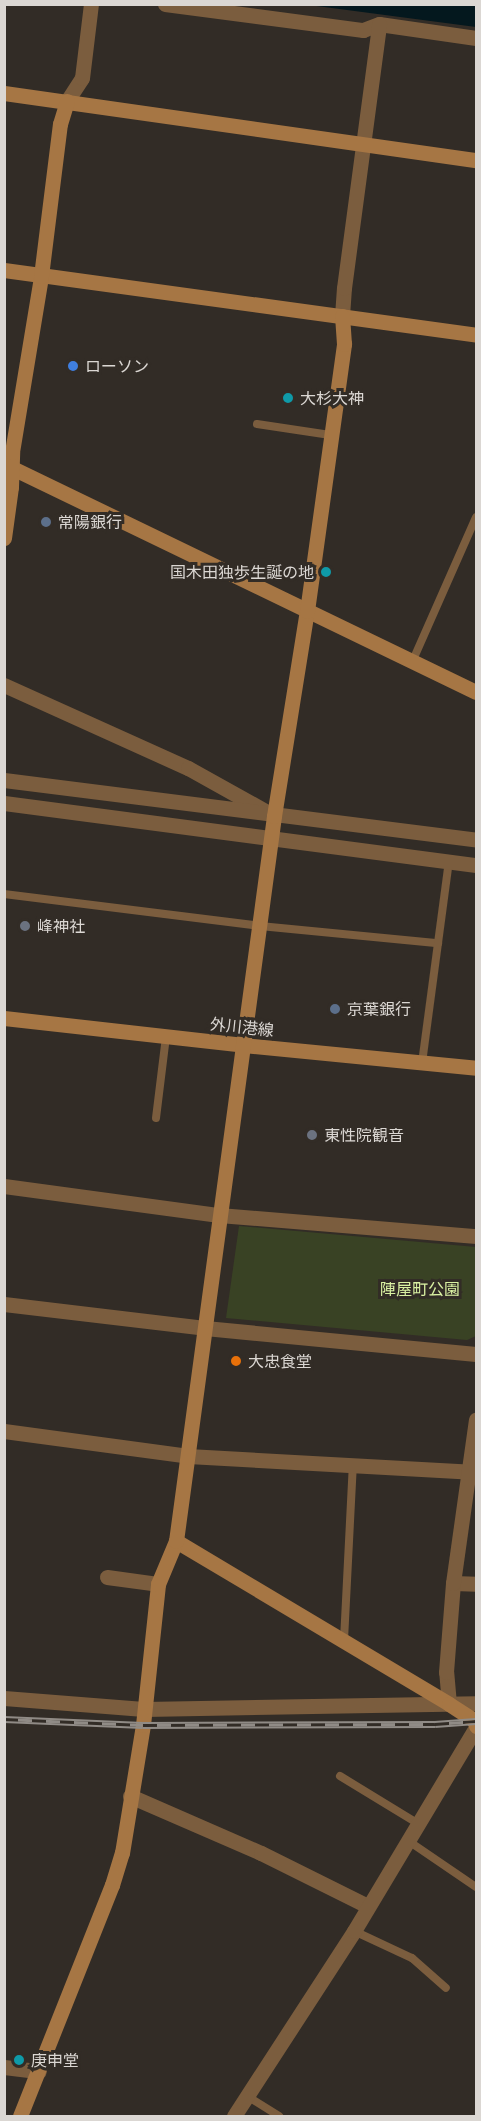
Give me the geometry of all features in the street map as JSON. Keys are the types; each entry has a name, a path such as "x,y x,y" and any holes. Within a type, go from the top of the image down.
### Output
{"street":[{"path":"4,538 8,466 41,276 60,124 68,101 82,78 91,4"},
{"path":"165,4 363,30 379,24 477,38"},
{"path":"20,2116 112,1885 122,1853 144,1709 158,1584 176,1541 274,816 307,611 344,344 342,316 379,24"},
{"path":"4,93 477,160"},
{"path":"4,270 477,335"},
{"path":"8,466 477,692"},
{"path":"4,685 188,768 274,816"},
{"path":"4,780 477,840"},
{"path":"4,803 477,865"},
{"name":"外川港線","path":"4,1018 477,1068"},
{"path":"4,1186 219,1215 477,1236"},
{"path":"4,1304 205,1328 477,1354"},
{"path":"449,1704 446,1672 453,1583 472,1471 477,1420"},
{"path":"4,1431 188,1456 472,1471"},
{"path":"176,1541 449,1704 475,1721 477,1727 407,1839 354,1931 234,2116"},
{"path":"107,1577 158,1584"},
{"path":"453,1583 477,1584"},
{"path":"4,1698 144,1709 477,1703"},
{"path":"130,1796 261,1853 368,1906"},
{"path":"4,2067 39,2072"}],"lane":[{"path":"257,424 330,435"},
{"path":"413,660 477,517"},
{"path":"422,1063 449,861"},
{"path":"4,894 260,926 438,943"},
{"path":"156,1118 166,1036"},
{"path":"344,1640 353,1465"},
{"path":"340,1776 417,1823"},
{"path":"407,1839 477,1887"},
{"path":"354,1931 412,1958 446,1988"},
{"path":"247,2096 279,2116"}],"green space":[{"name":"陣屋町公園","path":"239,1226 476,1247 476,1336 467,1340 226,1318"}],"water":[{"path":"309,5 476,5 476,27"}],"railway":[{"path":"4,1719 143,1725 435,1724 476,1721"}],"place":[{"name":"ローソン","path":"73,366"},
{"name":"大杉大神","path":"288,398"},
{"name":"常陽銀行","path":"46,522"},
{"name":"国木田独歩生誕の地","path":"326,572"},
{"name":"峰神社","path":"25,926"},
{"name":"京葉銀行","path":"335,1009"},
{"name":"東性院観音","path":"312,1135"},
{"name":"大忠食堂","path":"236,1361"},
{"name":"庚申堂","path":"19,2060"}]}
